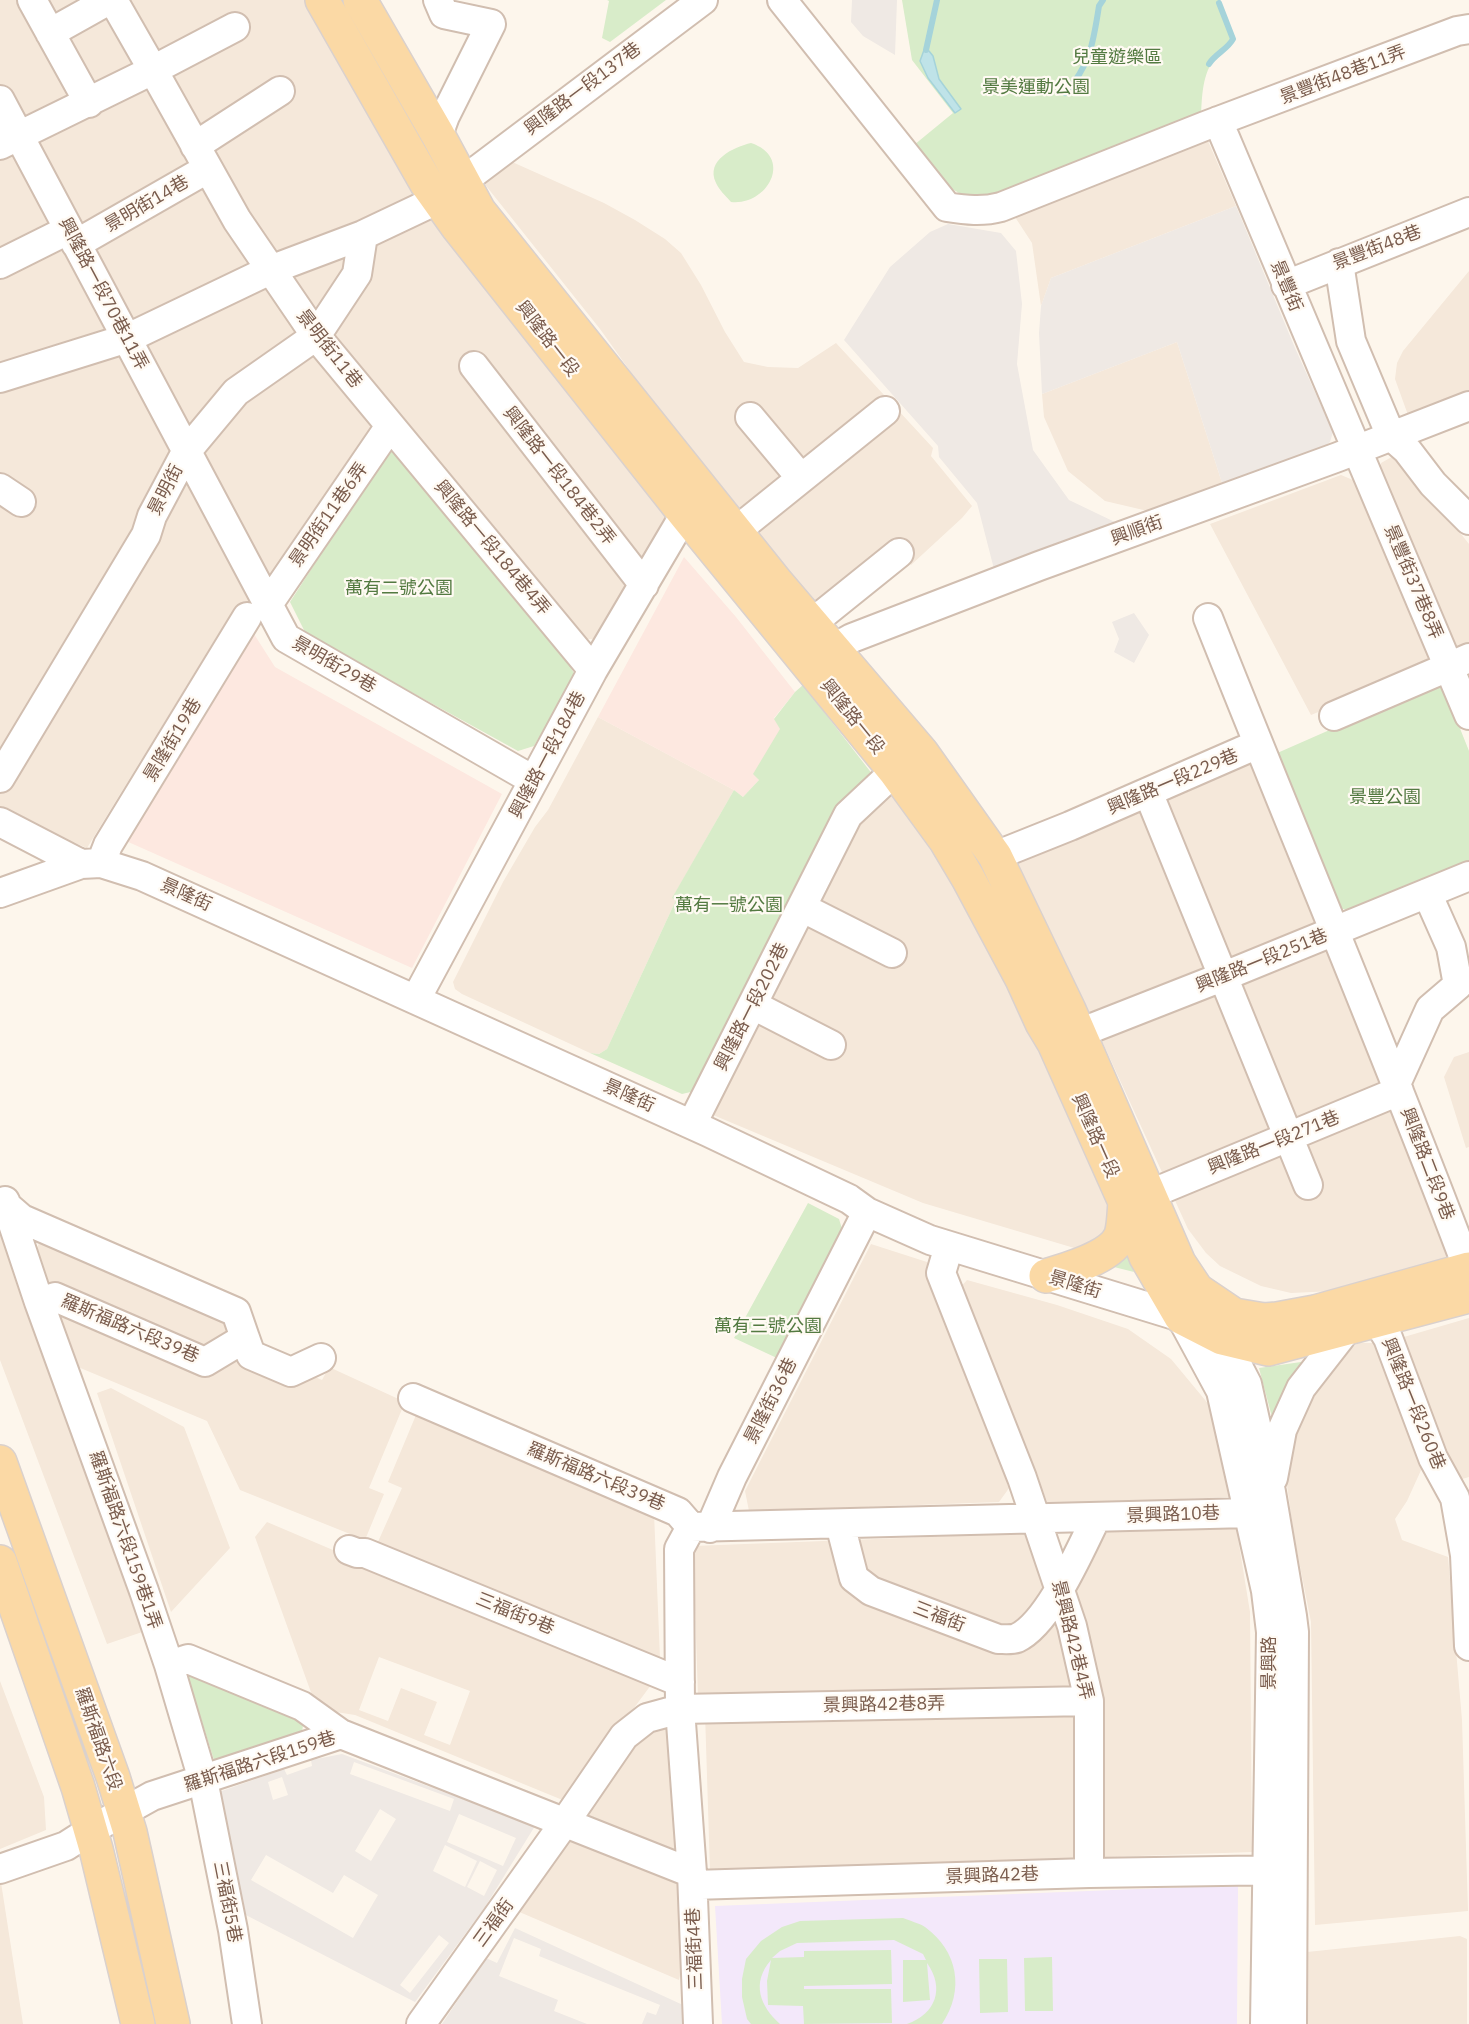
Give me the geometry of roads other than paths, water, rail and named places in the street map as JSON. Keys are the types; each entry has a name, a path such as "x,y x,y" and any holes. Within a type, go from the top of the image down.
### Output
{"main road":[{"name":"興隆路一段","path":"322,0 427,184 451,189 479,211 812,623 821,656 968,878 1022,979 1042,1023 1066,1039"},
{"name":"興隆路一段","path":"360,0 438,135 457,226 685,514 821,656 922,753 995,856 1069,1011 1066,1039 1136,1198 1146,1257 1209,1315"},
{"path":"1046,1276 1090,1260 1109,1250 1121,1236 1136,1198"},
{"path":"1209,1315 1268,1349 1347,1329 1381,1308 1469,1269"},
{"path":"1209,1315 1264,1320 1315,1312 1381,1308 1469,1296"},
{"name":"羅斯福路六段","path":"0,1462 130,1832 173,2024"},
{"name":"羅斯福路六段","path":"0,1562 91,1830 138,2024"}],"street":[{"path":"32,0 89,103"},
{"path":"51,33 109,0"},
{"path":"113,0 201,158 280,91"},
{"path":"438,0 444,14 494,19 445,116 438,135"},
{"name":"興隆路一段137巷","path":"451,189 703,0"},
{"name":"景豐街48巷11弄","path":"782,0 947,207 974,211 1001,207 1218,121 1457,31 1469,29"},
{"path":"10,140 89,103 235,27"},
{"name":"興隆路一段70巷11弄","path":"0,100 10,140 72,237 128,338 186,452"},
{"name":"景豐街","path":"1218,121 1356,449"},
{"name":"景明街14巷","path":"0,264 72,237 201,158 270,270"},
{"path":"3,375 128,338 270,270 363,235 451,189"},
{"name":"景豐街48巷","path":"1286,285 1469,213"},
{"name":"景明街","path":"0,778 146,536 153,516 186,452 236,393 316,336 357,274 363,235"},
{"path":"1339,263 1351,340 1391,436 1407,450 1433,483 1469,520"},
{"name":"景明街11巷","path":"270,270 316,336 390,426"},
{"name":"興隆路一段184巷2弄","path":"474,366 644,585"},
{"name":"興順街","path":"821,656 852,638 1469,406"},
{"path":"736,531 885,411"},
{"path":"750,417 801,478"},
{"name":"景明街11巷6弄","path":"258,610 390,426"},
{"name":"興隆路一段184巷4弄","path":"390,426 593,670"},
{"name":"景豐街37巷8弄","path":"1356,449 1459,662 1469,715"},
{"name":"景明街29巷","path":"186,452 258,610 286,638 533,780"},
{"name":"興隆路一段184巷","path":"416,999 593,670 685,514"},
{"path":"812,623 898,553"},
{"name":"景隆街19巷","path":"91,863 108,845 258,610"},
{"name":"興隆路一段229巷","path":"995,856 1258,744 1208,618"},
{"path":"1335,717 1459,662"},
{"name":"興隆路二段9巷","path":"1258,744 1469,1269"},
{"name":"興隆路一段202巷","path":"692,1124 848,815 895,771 922,753"},
{"path":"1148,792 1308,1185"},
{"name":"景隆街","path":"0,822 91,863 142,876 692,1124 849,1199 867,1212 949,1246 1046,1276 1209,1315"},
{"path":"0,892 91,863"},
{"name":"興隆路一段251巷","path":"1066,1039 1469,876"},
{"path":"1397,1088 1430,1010 1458,985 1451,947 1427,893"},
{"path":"803,908 892,953"},
{"path":"753,1005 831,1045"},
{"name":"興隆路一段271巷","path":"1136,1198 1289,1137 1397,1088"},
{"name":"羅斯福路六段39巷","path":"2,1201 39,1302 55,1297 205,1362 245,1338"},
{"name":"羅斯福路六段39巷","path":"2,1201 22,1219 236,1312 250,1355 291,1372 321,1358"},
{"name":"景隆街36巷","path":"701,1527 732,1477 867,1212"},
{"path":"565,1822 693,1879 680,1695 678,1549 701,1527 1036,1519 941,1273 949,1246"},
{"name":"羅斯福路六段159巷1弄","path":"39,1302 169,1665 203,1780"},
{"name":"興隆路一段260巷","path":"1381,1308 1388,1338 1433,1458 1455,1498 1465,1555 1469,1646"},
{"name":"景興路","path":"1209,1315 1247,1384 1271,1492 1294,1632 1280,1870 1265,2024"},
{"name":"景興路","path":"1209,1315 1221,1391 1266,1591 1271,1632 1280,1870 1292,2024"},
{"path":"1271,1492 1282,1430 1301,1388 1347,1329"},
{"name":"羅斯福路六段39巷","path":"413,1398 678,1512 701,1527"},
{"name":"景興路10巷","path":"1036,1519 1249,1513"},
{"path":"1061,1588 1096,1518"},
{"name":"景興路42巷4弄","path":"1036,1519 1061,1588 1089,1701 1089,1873"},
{"name":"三福街","path":"840,1524 854,1578 871,1591 998,1639 1014,1639 1029,1630 1061,1588"},
{"name":"三福街9巷","path":"349,1550 365,1553 680,1695"},
{"path":"169,1665 188,1659 302,1706 341,1734"},
{"name":"三福街","path":"421,2024 624,1736 680,1695"},
{"name":"景興路42巷8弄","path":"680,1695 1089,1701"},
{"name":"羅斯福路六段159巷","path":"0,1869 66,1846 152,1796 341,1734 565,1822"},
{"name":"三福街5巷","path":"203,1780 233,1930 247,2024"},
{"name":"景興路42巷","path":"693,1879 1280,1870"},
{"name":"三福街4巷","path":"693,1879 698,2024"}],"water":[{"path":"924,50 929,51 933,56 939,79 961,109 955,113 928,78 920,61"}],"waterway":[{"path":"926,50 937,0"},
{"path":"1065,93 1086,62 1099,6 1103,0"},
{"path":"1209,64 1233,39 1219,3"}],"park label":[{"name":"兒童遊樂區","path":"1117,58"},
{"name":"景美運動公園","path":"1036,88"},
{"name":"萬有二號公園","path":"399,589"},
{"name":"景豐公園","path":"1385,798"},
{"name":"萬有一號公園","path":"729,906"},
{"name":"萬有三號公園","path":"768,1327"}]}
